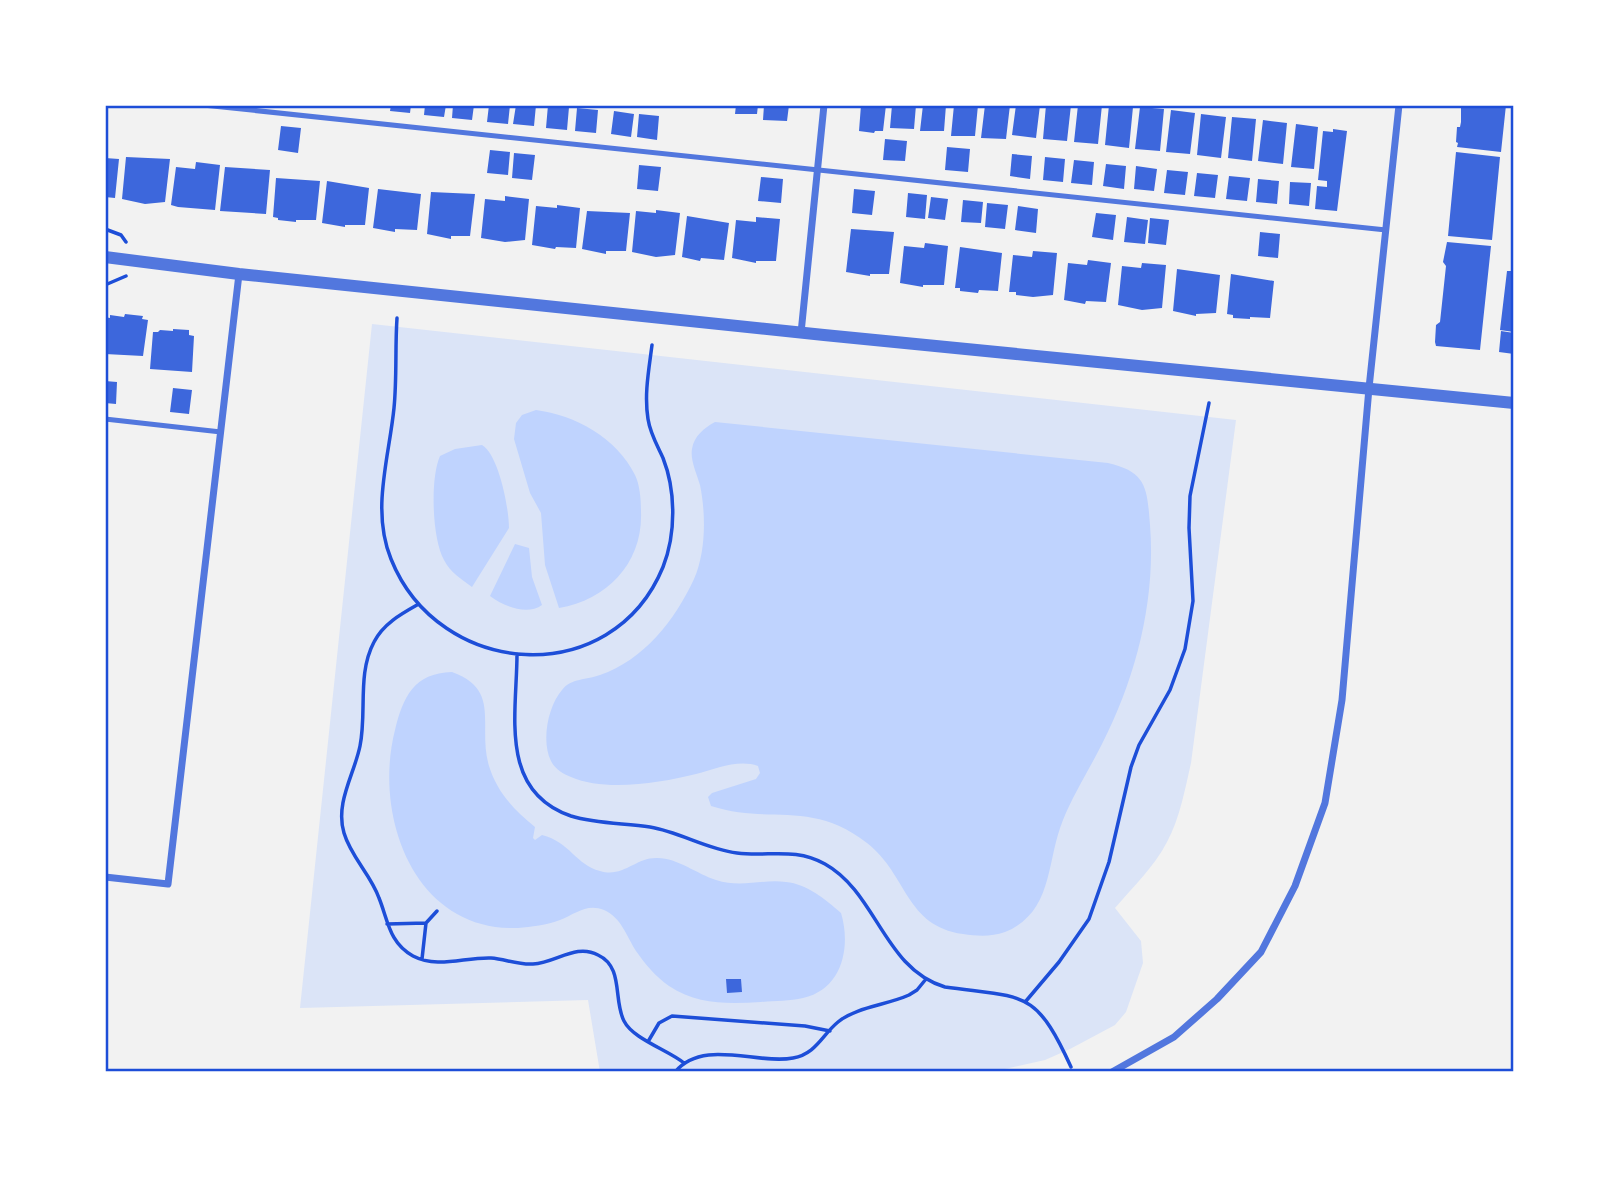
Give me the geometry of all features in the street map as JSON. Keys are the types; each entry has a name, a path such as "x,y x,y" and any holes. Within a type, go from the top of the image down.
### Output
{"street":[{"path":"801,333 824,105"},
{"path":"1112,1072 1174,1037 1217,999 1261,952 1295,886 1325,803 1342,700 1369,388 1399,105"},
{"path":"107,258 801,333 1514,403"},
{"path":"105,877 168,884 239,274"}],"lane":[{"path":"203,105 1386,230"},
{"path":"105,419 221,432"}],"path":[{"path":"397,318 394,411 384,478 382,516 390,558 407,591 436,621 454,633 496,650 517,654 557,654 606,635 634,615 664,565 669,545 672,506 665,467 648,419 647,381 652,345"},
{"path":"1026,1001 1059,962 1089,919 1109,862 1131,767 1139,746 1170,691 1185,649 1193,601 1190,496 1209,403"},
{"path":"418,604 386,625 372,645 365,668 360,746 345,793 342,812 344,832 374,885 387,924 399,946 422,959 443,962 484,958 533,964 583,950 597,953 614,970 625,1023 684,1063"},
{"path":"517,654 514,739 517,757 528,783 542,798 570,815 611,824 663,830 730,852 757,855 796,853 810,857 835,870 848,883 898,955 926,979 945,987 1000,993 1032,1004 1051,1026 1071,1067"},
{"path":"422,959 426,923 437,911"},
{"path":"387,924 426,923"},
{"path":"675,1072 684,1063 714,1055 762,1059 796,1058 816,1047 839,1022 855,1013 909,995 926,979"},
{"path":"649,1041 659,1023 669,1017 729,1018 830,1031"}],"shaded area":[{"path":"372,324 1236,420 1191,763 1172,833 1150,868 1115,908 1141,941 1143,963 1126,1012 1115,1025 1045,1060 992,1072 600,1072 588,1000 300,1008"}],"water":[{"path":"536,410 580,423 606,439 627,462 637,479 640,493 640,530 629,562 619,576 593,597 559,608 545,565 541,513 530,493 514,439 516,423 522,415"},
{"path":"715,422 1108,463 1131,471 1138,477 1148,501 1151,553 1146,610 1134,665 1114,719 1063,820 1040,899 1021,923 1005,932 979,936 944,929 929,921 918,910 881,856 847,830 809,817 752,814 711,806 708,797 712,793 756,779 760,773 758,766 735,764 666,780 616,785 585,782 560,771 553,764 548,753 546,734 553,705 562,690 575,681 595,677 616,668 644,649 668,623 694,579 701,557 704,520 692,449 700,433"},
{"path":"482,445 498,471 505,496 509,528 472,587 456,575 444,560 437,538 434,493 440,456 455,449"},
{"path":"515,544 529,548 532,577 542,605 529,610 515,608 490,596"},
{"path":"452,672 467,680 483,699 486,751 492,775 507,800 535,827 535,840 542,835 552,838 585,864 600,871 615,872 649,859 664,858 725,882 777,881 794,883 808,889 841,913 844,926 841,965 827,986 803,998 787,1000 725,1003 702,1000 680,992 664,982 639,956 619,922 604,910 581,910 555,922 518,928 482,924 452,911 428,890 409,863 397,831 390,798 390,763 398,718 412,689 428,677"}],"building":[{"path":"391,105 411,105 410,113 390,111"},
{"path":"425,105 446,105 444,117 424,115"},
{"path":"453,105 474,105 472,120 452,118"},
{"path":"489,105 510,105 508,124 487,122"},
{"path":"516,105 536,105 534,126 513,124"},
{"path":"548,105 569,107 567,130 546,128"},
{"path":"736,105 758,105 757,114 735,114"},
{"path":"764,105 789,105 787,121 763,120"},
{"path":"861,105 886,105 883,131 859,131"},
{"path":"892,105 916,105 914,129 890,128"},
{"path":"923,105 946,105 944,131 920,131"},
{"path":"954,105 978,105 975,136 951,136"},
{"path":"985,105 1010,105 1006,139 981,138"},
{"path":"1016,105 1040,105 1036,138 1012,135"},
{"path":"1046,105 1071,105 1067,141 1043,139"},
{"path":"1078,105 1102,105 1098,144 1074,142"},
{"path":"1109,105 1133,107 1129,148 1105,145"},
{"path":"1461,105 1506,105 1501,152 1457,147"},
{"path":"1140,107 1164,109 1160,151 1135,149"},
{"path":"577,108 598,110 596,133 575,131"},
{"path":"1171,110 1195,113 1190,154 1166,152"},
{"path":"614,111 634,114 631,137 611,134"},
{"path":"639,114 659,116 657,140 637,137"},
{"path":"1201,114 1226,117 1221,158 1197,155"},
{"path":"1232,117 1256,119 1252,161 1228,158"},
{"path":"1263,120 1287,123 1283,164 1258,161"},
{"path":"1296,124 1318,127 1314,169 1291,167"},
{"path":"281,126 301,128 298,153 278,150"},
{"path":"1333,129 1347,131 1337,211 1315,209 1317,186 1327,187 1327,181 1318,180 1323,131 1333,132"},
{"path":"885,139 907,141 905,161 883,160"},
{"path":"947,147 970,149 968,172 945,170"},
{"path":"490,150 510,152 508,175 487,173"},
{"path":"1456,152 1500,157 1492,240 1448,236"},
{"path":"514,153 535,155 532,180 512,178"},
{"path":"1012,154 1032,156 1030,179 1010,176"},
{"path":"126,157 170,159 165,202 145,204 122,199"},
{"path":"1045,157 1065,159 1063,182 1043,180"},
{"path":"105,158 119,159 115,198 105,197"},
{"path":"1074,160 1094,162 1092,185 1071,183"},
{"path":"196,162 220,165 215,210 171,205 176,167 195,169"},
{"path":"1106,164 1126,166 1124,189 1103,186"},
{"path":"639,165 661,167 658,191 637,189"},
{"path":"1136,166 1157,169 1154,191 1134,189"},
{"path":"225,167 270,170 266,214 220,211"},
{"path":"1167,170 1188,172 1185,195 1164,193"},
{"path":"1197,173 1218,175 1215,198 1194,196"},
{"path":"1229,176 1250,178 1247,201 1226,199"},
{"path":"761,177 783,179 781,203 758,201"},
{"path":"276,178 320,181 316,220 296,222 273,217"},
{"path":"1258,179 1279,181 1277,204 1256,202"},
{"path":"327,181 369,188 365,225 345,227 322,223"},
{"path":"1290,182 1311,183 1309,206 1289,204"},
{"path":"378,189 421,194 417,230 395,229 395,232 373,228"},
{"path":"854,189 875,191 872,215 852,213"},
{"path":"431,192 475,194 470,236 451,236 451,239 427,234"},
{"path":"908,193 927,195 925,219 906,217"},
{"path":"505,196 529,199 525,240 505,242 481,238 485,199 505,201"},
{"path":"931,197 948,199 945,220 928,218"},
{"path":"963,200 983,202 981,223 961,222"},
{"path":"987,203 1008,205 1005,229 985,227"},
{"path":"557,205 580,208 576,248 555,249 532,245 536,206 557,208"},
{"path":"1018,206 1038,209 1036,233 1015,230"},
{"path":"656,210 680,213 675,255 656,257 632,252 636,211 656,213"},
{"path":"587,211 630,213 626,251 606,251 606,254 582,249"},
{"path":"1096,213 1116,215 1113,240 1092,237"},
{"path":"687,216 729,223 724,260 701,258 700,261 682,257"},
{"path":"756,217 780,219 776,261 756,263 732,258 736,220 756,222"},
{"path":"1127,217 1148,220 1145,244 1124,242"},
{"path":"1150,218 1169,220 1166,245 1148,243"},
{"path":"851,229 894,232 889,274 870,276 846,272"},
{"path":"1260,232 1280,234 1278,258 1258,256"},
{"path":"1447,242 1491,246 1480,350 1436,346 1436,325 1440,322 1446,266 1443,262"},
{"path":"925,243 948,246 944,285 923,287 900,283 904,246 924,248"},
{"path":"960,247 1002,253 998,291 979,290 978,293 955,288"},
{"path":"1033,251 1057,253 1053,295 1033,297 1009,292 1013,255 1032,257"},
{"path":"1088,260 1111,263 1106,302 1086,301 1085,304 1064,300 1068,263 1087,265"},
{"path":"1142,263 1166,265 1162,308 1142,310 1118,305 1122,266 1141,268"},
{"path":"1177,269 1220,275 1216,313 1196,316 1173,311"},
{"path":"1507,271 1514,271 1514,332 1500,330"},
{"path":"1231,274 1274,281 1270,318 1233,318 1233,315 1227,314"},
{"path":"125,314 143,316 142,319 148,320 143,356 105,354 105,317 124,317"},
{"path":"189,330 189,335 194,336 192,372 150,369 153,332"},
{"path":"1501,331 1514,333 1514,354 1499,352"},
{"path":"105,381 117,382 116,404 105,403"},
{"path":"173,388 192,390 189,414 170,412"},
{"path":"726,979 741,979 742,992 727,993"}]}
